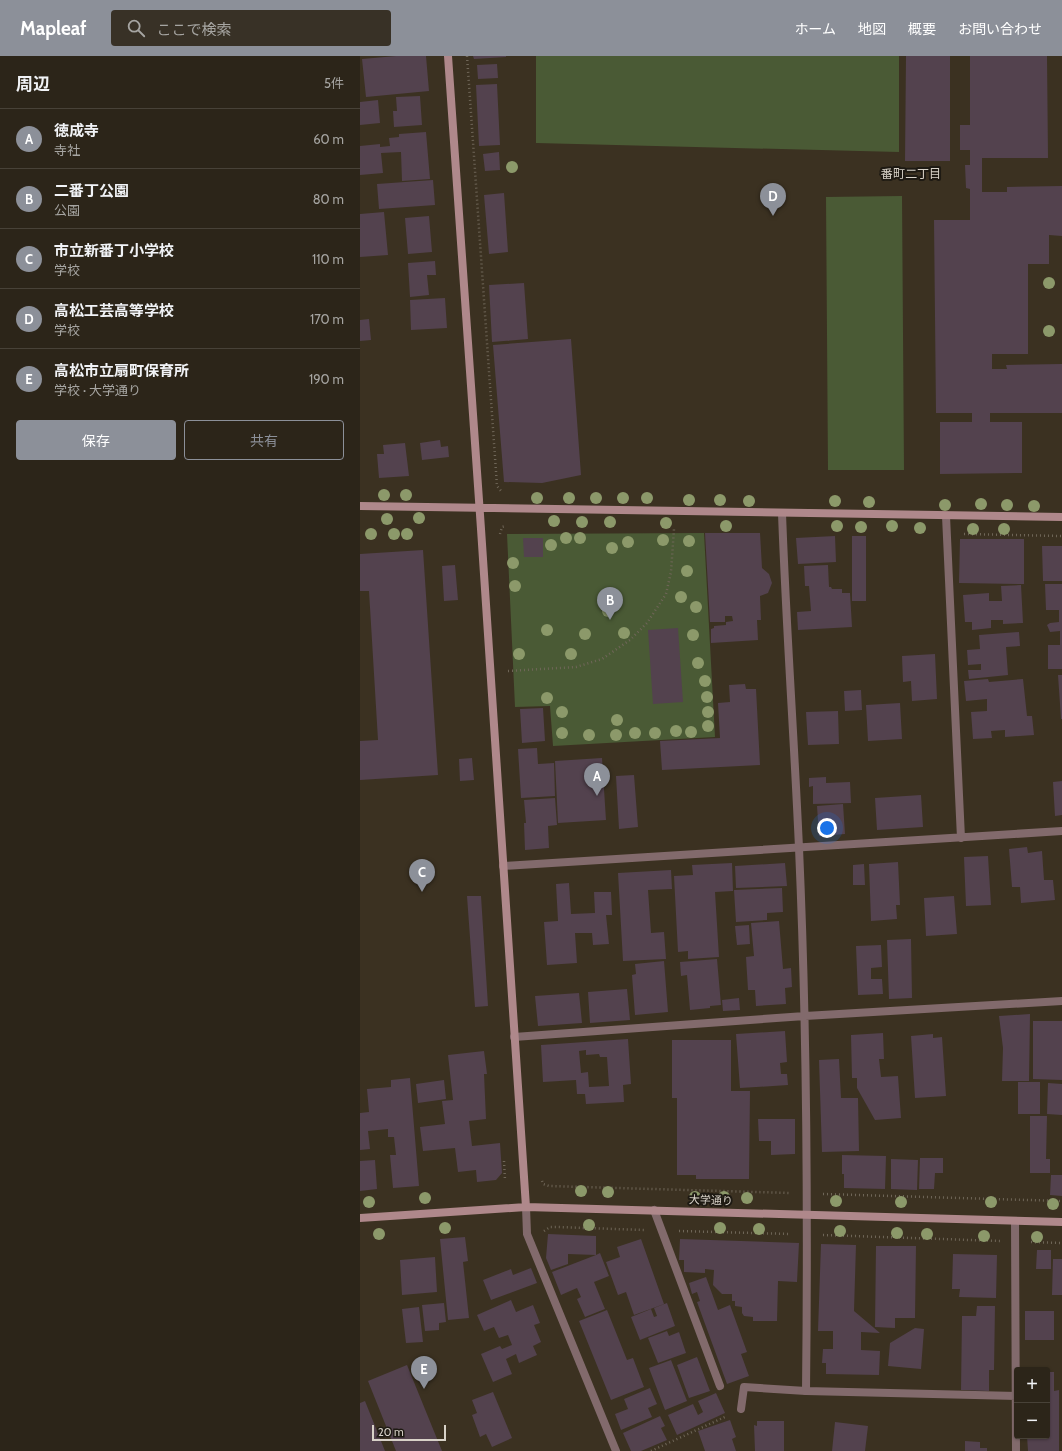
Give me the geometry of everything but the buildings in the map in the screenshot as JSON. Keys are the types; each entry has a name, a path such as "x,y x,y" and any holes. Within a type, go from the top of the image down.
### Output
{"street":[{"path":"448,56 527,1234 616,1451"},
{"path":"360,506 1062,517"},
{"path":"782,513 799,847 805,1016 807,1214 806,1391"},
{"path":"946,516 961,838"},
{"path":"503,866 1062,831"},
{"path":"514,1037 805,1016 1062,1001"},
{"name":"大学通り","path":"360,1218 526,1207 1062,1222"},
{"path":"654,1210 720,1386"},
{"path":"1015,1221 1017,1367"},
{"path":"741,1409 744,1387 806,1391 1014,1396"},
{"path":"1016,1451 1017,1403"}],"path":[{"path":"467,56 497,486 505,493"},
{"path":"508,671 576,668 602,659 630,640 647,623 666,594 671,572 674,529"},
{"path":"651,1451 741,1409"}],"green space":[{"path":"536,56 899,56 899,152 536,143"},
{"path":"902,196 904,470 828,470 826,197"},
{"path":"704,533 715,737 553,746 550,706 515,707 507,534"}],"place":[{"name":"高松工芸高等学校","path":"773,216"},
{"name":"二番丁公園","path":"610,620"},
{"name":"徳成寺","path":"597,796"},
{"name":"市立新番丁小学校","path":"422,892"},
{"name":"高松市立扇町保育所","path":"424,1389"}],"district":[{"name":"番町二丁目","path":"911,173"}]}
